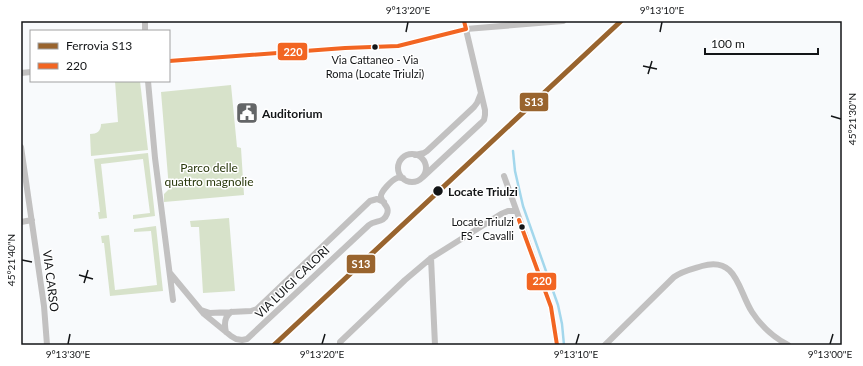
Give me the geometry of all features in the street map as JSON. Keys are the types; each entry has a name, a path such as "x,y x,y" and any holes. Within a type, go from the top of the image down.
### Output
{"street":[{"path":"464,21 481,91 485,114 484,120 420,180 411,182 403,178 399,170 400,162 403,158 424,153 474,107 481,91"},
{"path":"170,61 345,48 398,46 466,29 563,21"},
{"path":"148,82 155,158 173,300"},
{"name":"VIA CARSO","path":"21,147 44,306 47,345"},
{"path":"415,155 419,156 424,162 426,170 423,177"},
{"path":"504,176 551,307 557,345"},
{"name":"VIA LUIGI CALORI","path":"170,273 204,314 236,339 247,339 371,223 381,221 384,218 387,213 387,209 381,197 382,194 394,180 397,178 403,178"},
{"name":"VIA LUIGI CALORI","path":"200,309 210,313 257,310 370,201 377,199 384,202"},
{"path":"340,345 340,342 405,280 431,258 501,214 508,211 516,211"},
{"path":"21,222 32,220"},
{"path":"431,258 435,345"},
{"path":"605,345 674,277 685,270 709,264 719,264 725,266 734,274 750,308 759,322 773,335 788,345"},
{"path":"226,332 224,327 225,320 231,312"}],"green space":[{"path":"115,82 140,82 148,150 91,156 90,134 98,132 101,124 118,122"},
{"name":"Parco delle quattro magnolie","path":"231,85 237,147 241,148 244,195 164,202 164,194 169,189 161,92"},
{"path":"148,153 155,216 133,219 133,215 150,213 143,159 101,164 107,218 99,219 98,212 100,212 94,159"},
{"path":"229,218 235,291 203,293 199,227 191,227 190,221"},
{"path":"156,226 163,291 110,296 104,243 102,243 101,236 109,235 115,290 157,285 151,231 134,232 134,229"}],"waterway":[{"path":"513,151 515,171 523,206 558,305 564,345"}],"rail line":[{"name":"S13","path":"274,345 621,21"}],"transit line":[{"name":"220","path":"170,61 345,48 398,46 466,29 464,21"},
{"name":"220","path":"519,220 551,307 557,345"}],"place":[{"name":"Via Cattaneo - Via Roma (Locate Triulzi)","path":"375,47"},
{"name":"Auditorium","path":"247,113"},
{"name":"Locate Triulzi","path":"438,191"},
{"name":"Locate Triulzi FS - Cavalli","path":"522,227"}]}
